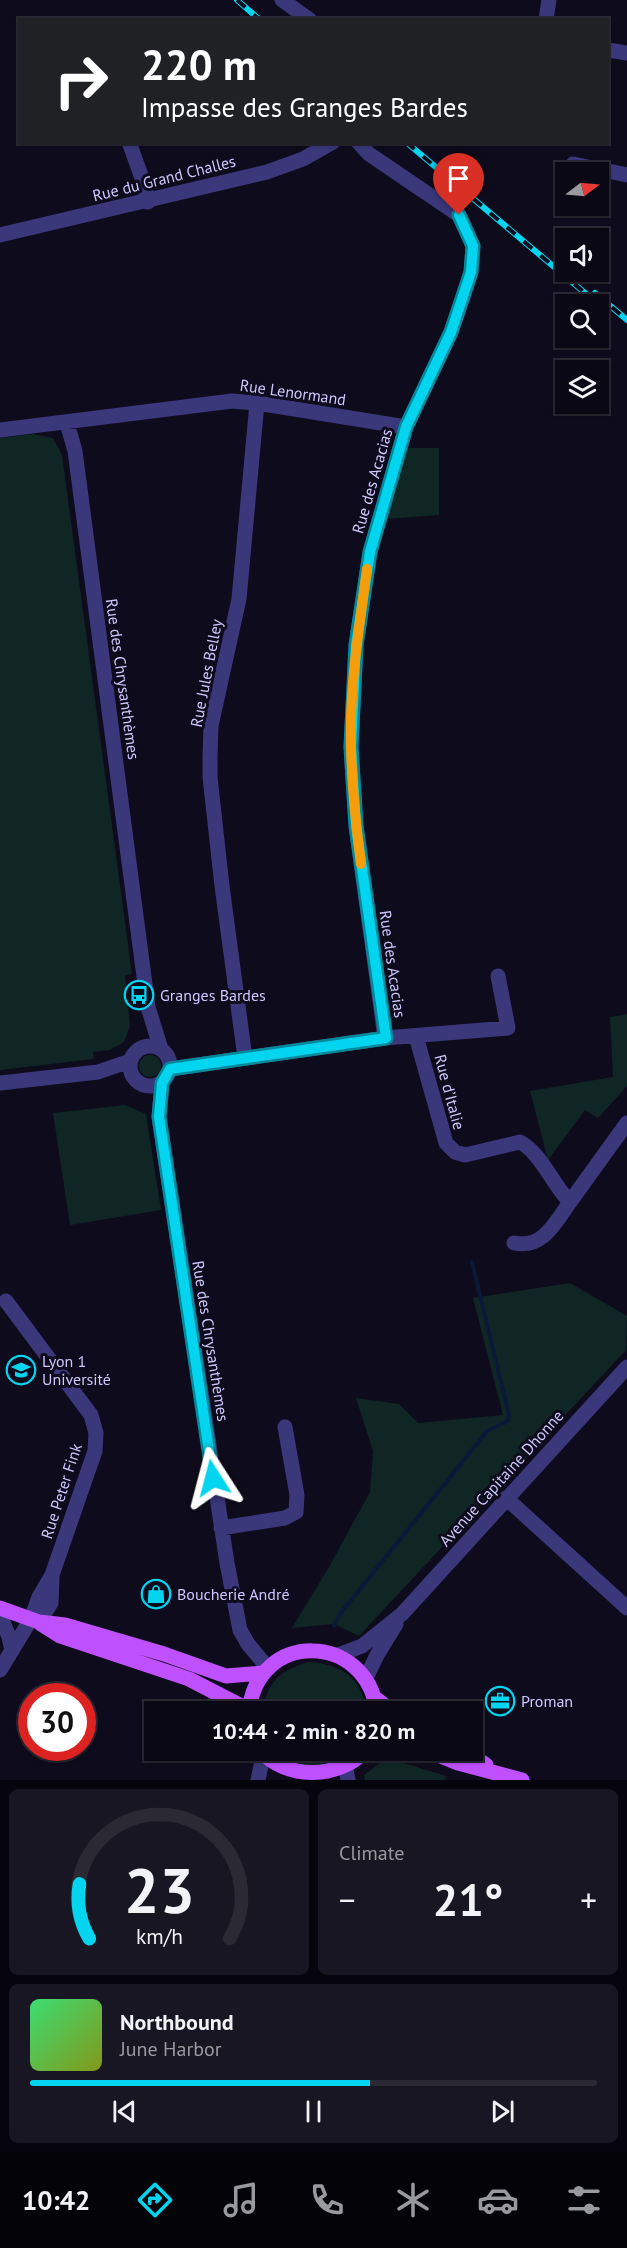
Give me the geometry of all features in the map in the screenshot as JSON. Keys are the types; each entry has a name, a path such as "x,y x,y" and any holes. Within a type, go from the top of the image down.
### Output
{"main road":[{"path":"0,1608 35,1620 65,1625 164,1654 226,1676 266,1670"},
{"path":"35,1620 60,1636 189,1679 230,1701"},
{"path":"251,1701 253,1690 266,1670 280,1659 301,1652 324,1651 338,1655 354,1665 366,1678 375,1701"},
{"path":"270,1761 278,1769 295,1778 315,1780 347,1775 357,1761"},
{"path":"453,1761 522,1780"},
{"path":"480,1761 496,1772"}],"street":[{"path":"282,0 307,18"},
{"path":"546,18 549,0"},
{"path":"609,50 627,53"},
{"path":"130,144 148,202"},
{"name":"Rue du Grand Challes","path":"0,236 267,172 303,159 329,144"},
{"name":"Rue des Acacias","path":"360,144 369,154 459,215 473,246 471,272 451,332 406,427 370,552 356,645 351,747 356,826 386,1038"},
{"path":"609,171 627,175"},
{"name":"Rue Lenormand","path":"67,423 227,402 257,403 406,427"},
{"name":"Rue Jules Belley","path":"245,1058 222,886 210,777 210,757 211,726 240,590 257,403"},
{"path":"0,430 67,423"},
{"name":"Rue des Chrysanthèmes","path":"67,423 75,451 148,1007 161,1049"},
{"path":"170,1069 386,1038 508,1028 498,976"},
{"name":"Rue des Chrysanthèmes","path":"141,1047 148,1007"},
{"name":"Rue d’Italie","path":"417,1036 446,1143 454,1152 465,1155 520,1142 529,1147 560,1192 570,1202"},
{"path":"98,1072 152,1086 162,1083 170,1069 169,1060 161,1049 141,1047 132,1056 130,1071 138,1082"},
{"path":"0,1083 98,1072 130,1061"},
{"name":"Rue des Chrysanthèmes","path":"138,1082 159,1117"},
{"name":"Rue des Chrysanthèmes","path":"162,1083 159,1117 227,1563 240,1630 266,1670"},
{"path":"514,1243 523,1245 545,1238 627,1123"},
{"name":"Rue Peter Fink","path":"0,1670 35,1620 51,1603 52,1575 95,1451 96,1433 91,1415 6,1301"},
{"name":"Avenue Capitaine Dhonne","path":"338,1655 362,1646 402,1614 627,1367"},
{"path":"221,1528 285,1518 296,1512 297,1495 285,1427"},
{"path":"506,1498 627,1608"},
{"path":"0,1614 12,1651"},
{"name":"Avenue Capitaine Dhonne","path":"366,1678 376,1655 402,1614"},
{"path":"258,1780 261,1761"}],"green space":[{"path":"33,434 53,438 62,455 132,974 125,975 130,1026 124,1042 110,1050 93,1052 94,1059 0,1070 0,438"},
{"path":"404,448 439,448 439,515 386,519"},
{"path":"627,1014 627,1086 598,1118 585,1110 548,1160 530,1091 613,1077 610,1017"},
{"path":"150,1055 158,1058 161,1066 158,1074 150,1077 142,1074 139,1066 142,1058"},
{"path":"125,1105 146,1114 161,1210 70,1225 53,1113"},
{"path":"570,1283 627,1316 626,1350 359,1636 334,1624 292,1628 370,1492 373,1451 356,1398 399,1404 418,1423 503,1415 473,1298"},
{"path":"308,1662 340,1669 354,1681 364,1701 265,1701 276,1679 289,1669"},
{"path":"290,1761 337,1761 314,1766"},
{"path":"383,1761 397,1761 446,1776 445,1780 365,1780 364,1775"}],"waterway":[{"path":"334,1626 340,1614 487,1431 508,1421 509,1415 472,1262"}],"railway":[{"path":"237,0 258,18"},
{"path":"408,144 586,294"},
{"path":"595,293 627,320"}],"slow traffic":[{"path":"361,864 351,747 356,645 367,569"}],"place":[{"name":"Granges Bardes","path":"139,995"},
{"name":"Lyon 1 Université","path":"21,1370"},
{"name":"Boucherie André","path":"156,1594"},
{"name":"Proman","path":"500,1701"}],"route":[{"path":"213,1478 159,1117 162,1083 170,1069 386,1038 356,826 351,747 356,645 370,552 406,427 451,332 471,272 473,246 459,215"}]}
